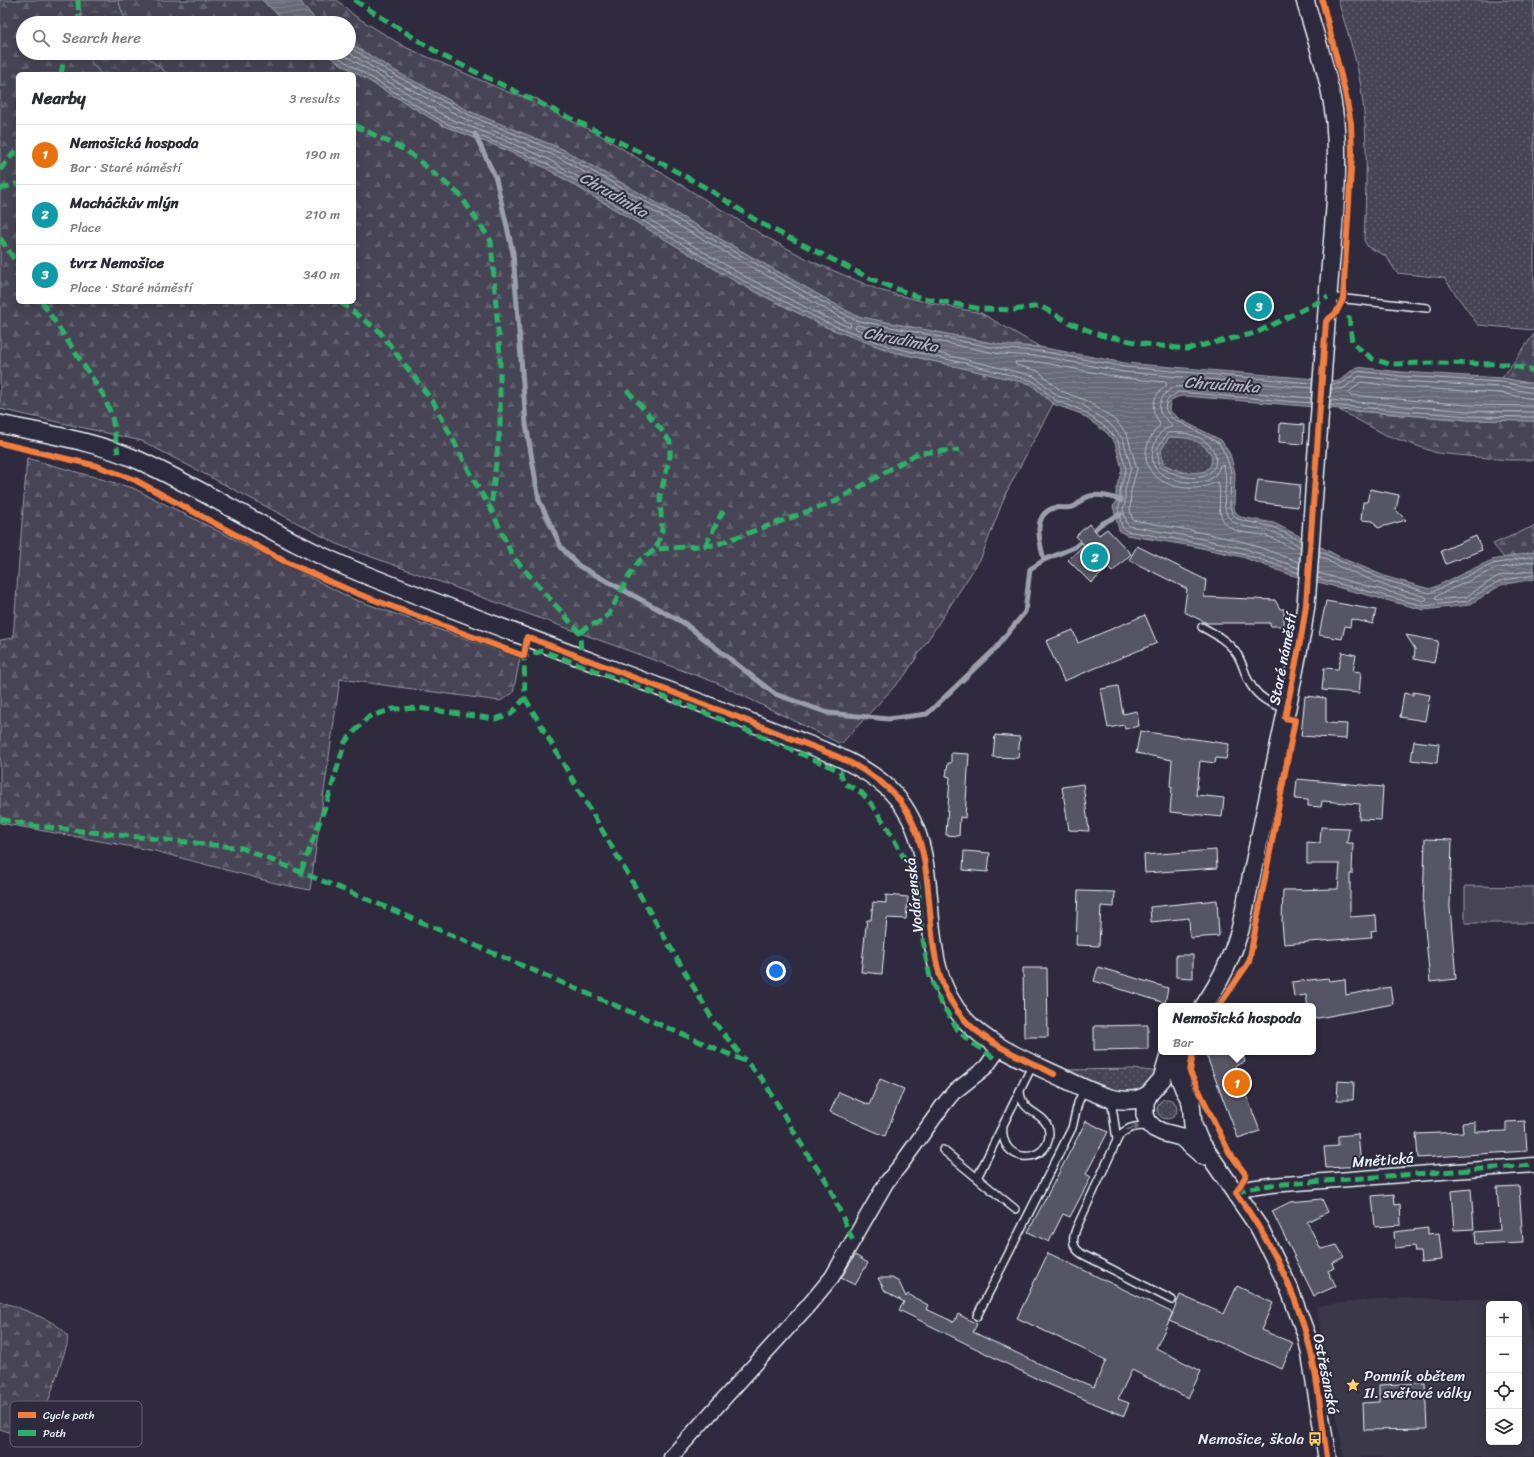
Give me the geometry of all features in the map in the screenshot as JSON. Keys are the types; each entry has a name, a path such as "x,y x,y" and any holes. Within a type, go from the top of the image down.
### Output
{"street":[{"path":"1305,0 1326,77 1334,121 1335,184 1328,298"},
{"name":"Staré náměstí","path":"1206,1003 1222,977 1235,947 1302,632 1306,605 1328,298"},
{"name":"Vodárenská","path":"0,424 88,444 118,453 167,474 331,560 733,715 834,755 862,769 888,788 899,800 916,829 927,870 933,944 938,966 945,988 954,1006 963,1018 984,1036 1000,1046 1084,1088 1108,1097 1123,1100 1140,1099 1151,1093"},
{"path":"670,1457 807,1307 832,1277 886,1183 944,1104 953,1094 986,1067 1000,1046"},
{"path":"1169,1055 1162,1079 1145,1102 1144,1110 1146,1119 1157,1129 1186,1140 1226,1179"},
{"path":"1182,1055 1180,1070 1182,1086 1190,1099 1195,1131 1236,1193"},
{"path":"1151,1093 1159,1087 1168,1085 1179,1088 1186,1093"},
{"name":"Vodárenská","path":"1084,1088 1112,1106 1140,1116 1157,1129"},
{"path":"1157,1129 1174,1132 1189,1121 1192,1110"},
{"name":"Mnětická","path":"1236,1193 1250,1188 1271,1185 1534,1165"},
{"name":"Ostřešanská","path":"1236,1193 1263,1235 1289,1288 1299,1313 1311,1357 1328,1457"}],"lane":[{"path":"1328,298 1427,308"},
{"path":"1202,627 1222,639 1236,653 1251,685 1262,698 1276,706 1287,708"},
{"path":"977,1178 1034,1063"},
{"path":"977,1316 1072,1128 1080,1097 1084,1088"},
{"path":"1003,1126 1004,1144 1012,1153 1018,1156 1029,1157 1035,1155 1044,1148 1047,1143 1049,1132 1046,1122 1043,1118 1031,1112 1023,1105 1020,1097 1020,1091"},
{"path":"1112,1106 1117,1140"},
{"path":"1157,1129 1141,1126 1128,1129 1123,1132 1117,1140 1076,1229 1073,1244 1082,1254 1172,1300"},
{"path":"943,1150 1015,1209"}],"shaded area":[{"path":"1418,1298 1526,1300 1534,1350 1534,1457 1344,1457 1316,1306 1379,1299"}],"green space":[{"path":"0,0 262,0 280,16 16,16 16,60 335,60 354,72 16,72 16,304 356,304 356,73 444,126 499,147 544,167 740,284 826,327 890,351 1031,384 1053,404 1006,493 981,558 905,675 841,744 717,683 339,545 142,441 0,409"},
{"path":"78,0 118,0 124,16 81,16"},
{"path":"299,0 337,0 355,16 312,16"},
{"path":"1338,0 1534,0 1534,330 1478,325 1444,278 1397,273 1386,256 1368,247 1364,240 1366,145 1364,107 1357,66"},
{"path":"356,17 405,47 510,93 538,99 555,113 595,132 766,237 811,261 879,290 921,301 981,313 1040,347 1002,345 856,316 562,149 471,112 397,72 356,47"},
{"path":"91,60 150,60 165,72 99,72"},
{"path":"1534,334 1534,384 1502,378"},
{"path":"1339,410 1468,420 1534,421 1534,460 1508,460 1437,453 1386,435"},
{"path":"1169,437 1194,440 1204,446 1213,456 1211,465 1206,471 1189,473 1179,471 1163,464 1161,450"},
{"path":"27,458 133,488 353,599 520,658 513,693 500,701 340,679 310,890 279,884 155,851 0,823 0,640 13,638"},
{"path":"1534,526 1534,552 1504,558 1493,544"},
{"path":"1465,886 1534,887 1534,923 1465,923"},
{"path":"1134,1069 1160,1072 1140,1092 1114,1094 1064,1070"},
{"path":"1167,1099 1174,1102 1177,1109 1174,1116 1167,1119 1160,1116 1157,1109 1160,1102"},
{"path":"0,1301 56,1325 63,1330 67,1337 67,1345 48,1401 10,1401 10,1432 0,1429"}],"water":[{"path":"262,0 299,0 312,16 280,16"},
{"name":"Chrudimka","path":"356,47 397,72 471,112 562,149 856,316 1002,345 1040,347 1125,363 1339,381 1356,367 1401,372 1502,378 1534,384 1534,421 1468,420 1185,396 1172,400 1169,408 1172,413 1181,420 1221,440 1230,454 1235,472 1234,507 1235,511 1240,517 1274,523 1344,559 1387,577 1430,589 1492,560 1534,552 1534,579 1501,585 1469,605 1424,610 1291,575 1242,557 1192,546 1126,535 1119,530 1113,506 1116,503 1116,489 1122,469 1115,443 1106,432 1079,413 1053,404 1031,384 890,351 826,327 740,284 544,167 499,147 444,126 335,60 356,60","holes":["1169,437 1188,439 1199,443 1208,450 1212,456 1211,465 1206,471 1189,473 1163,464 1161,450"]}],"building":[{"path":"1280,423 1304,425 1303,444 1279,442"},
{"path":"1258,480 1300,485 1298,507 1255,502"},
{"path":"1370,489 1399,495 1396,510 1406,520 1378,528 1373,521 1361,520 1363,502 1367,502"},
{"path":"1089,524 1099,535 1107,529 1131,554 1112,572 1108,568 1091,583 1068,560 1084,545 1076,536"},
{"path":"1476,536 1482,550 1446,564 1441,551"},
{"path":"1137,546 1206,580 1204,597 1275,600 1280,609 1284,609 1284,626 1270,626 1270,623 1207,623 1184,612 1187,589 1129,560"},
{"path":"1326,601 1376,610 1373,624 1351,619 1350,627 1345,626 1342,639 1319,635"},
{"path":"1145,615 1157,643 1064,681 1046,641 1073,630 1078,643"},
{"path":"1406,635 1438,641 1434,663 1414,659 1415,649"},
{"path":"1342,652 1356,655 1353,671 1361,672 1359,693 1322,690 1324,668 1338,669"},
{"path":"1118,686 1123,714 1137,711 1139,726 1125,729 1124,725 1108,728 1101,689"},
{"path":"1413,692 1430,695 1425,721 1400,717 1404,693 1413,695"},
{"path":"1305,696 1326,698 1326,723 1347,724 1346,739 1301,736"},
{"path":"1140,731 1229,744 1226,759 1216,758 1215,763 1200,761 1196,795 1224,798 1222,817 1170,812 1172,760 1136,753"},
{"path":"995,735 1020,737 1018,758 993,757"},
{"path":"1414,741 1439,744 1437,763 1411,760"},
{"path":"951,753 969,754 965,818 960,817 959,836 946,835 950,777 946,776 948,763 951,763"},
{"path":"1297,779 1383,787 1381,820 1359,819 1360,804 1322,801 1321,807 1308,806 1308,800 1295,799"},
{"path":"1083,784 1089,831 1069,830 1062,787"},
{"path":"1321,827 1349,828 1347,843 1353,843 1352,874 1350,874 1350,917 1376,915 1377,930 1371,931 1372,937 1284,944 1282,923 1283,890 1338,889 1340,864 1307,864 1307,842 1320,843"},
{"path":"1425,839 1452,840 1450,907 1456,979 1430,982 1423,907"},
{"path":"1216,850 1217,868 1145,873 1144,855"},
{"path":"964,851 990,853 988,872 963,870"},
{"path":"1078,891 1115,892 1114,907 1101,906 1099,946 1076,945"},
{"path":"886,895 908,897 906,919 887,918 882,974 861,972 867,920 871,920 873,902 886,903"},
{"path":"1217,900 1219,936 1190,938 1189,918 1151,922 1150,907"},
{"path":"1176,955 1193,955 1193,978 1176,977"},
{"path":"1098,967 1168,988 1165,1003 1094,981"},
{"path":"1023,968 1047,968 1048,1037 1024,1037"},
{"path":"1328,978 1329,981 1345,979 1346,995 1390,987 1393,1004 1316,1018 1316,1003 1307,1003 1306,995 1294,997 1292,982"},
{"path":"1148,1025 1148,1049 1094,1050 1094,1026"},
{"path":"1206,1055 1243,1055 1245,1062 1235,1066 1260,1131 1238,1138"},
{"path":"880,1079 904,1089 885,1136 830,1112 839,1092 869,1105"},
{"path":"1338,1081 1354,1082 1353,1100 1337,1100"},
{"path":"1086,1121 1108,1132 1086,1174 1091,1177 1070,1217 1063,1214 1049,1242 1028,1232"},
{"path":"1525,1121 1527,1151 1418,1158 1416,1134 1463,1132 1462,1123 1475,1122 1475,1132 1506,1131 1506,1122"},
{"path":"1358,1134 1361,1166 1326,1168 1324,1147 1338,1146 1338,1136"},
{"path":"1519,1186 1523,1242 1476,1244 1475,1232 1500,1230 1497,1187"},
{"path":"1471,1189 1474,1229 1454,1230 1451,1191"},
{"path":"1394,1194 1395,1205 1400,1204 1401,1225 1375,1227 1372,1196"},
{"path":"1322,1199 1328,1212 1307,1222 1321,1249 1337,1245 1344,1257 1332,1263 1334,1268 1328,1271 1336,1286 1314,1296 1272,1211 1290,1202"},
{"path":"1428,1228 1428,1234 1439,1233 1442,1260 1421,1262 1420,1252 1415,1252 1414,1246 1395,1248 1394,1232"},
{"path":"1048,1253 1173,1313 1156,1348 1201,1371 1188,1398 1132,1370 1118,1399 1129,1403 1124,1416 1041,1381 899,1310 904,1302 885,1291 878,1278 892,1278 899,1282 906,1297 908,1294 928,1305 926,1309 954,1322 958,1314 977,1324 973,1332 1046,1367 1094,1387 1106,1360 1017,1318"},
{"path":"855,1255 868,1263 855,1285 841,1278"},
{"path":"1237,1286 1273,1303 1261,1330 1293,1343 1282,1369 1169,1321 1180,1295 1224,1314"},
{"path":"1425,1383 1427,1429 1364,1430 1363,1403 1379,1402 1379,1385"}],"waterway":[{"path":"475,134 496,179 513,253 526,424 539,500 561,547 579,566 684,623 775,694 828,713 888,719 927,714 994,650 1025,612 1030,569 1044,560 1075,547 1101,524 1121,514"},
{"path":"1044,560 1039,538 1039,530 1042,517 1047,512 1054,508 1073,507 1085,498 1093,495 1121,500"}],"marked path":[{"path":"78,0 79,16"},
{"path":"354,0 443,56 650,157 710,190 760,223 871,279 918,297 981,309 1014,310 1040,306 1070,323 1100,335 1145,344 1187,349 1256,333 1328,297"},
{"path":"61,72 64,60"},
{"path":"356,126 407,151 460,195 491,241 500,356 500,426 491,509"},
{"path":"0,170 16,150"},
{"path":"0,189 16,184"},
{"path":"0,238 16,262"},
{"path":"43,304 104,396 112,417 118,453"},
{"path":"343,304 379,331 434,403 476,484 491,509 513,557 580,633 581,657"},
{"path":"1349,316 1352,343 1373,359 1389,364 1506,364 1534,371"},
{"path":"627,390 665,434 670,442 670,456 660,496 662,530 656,549"},
{"path":"580,633 589,625 598,623 609,614 630,574 640,560 656,549 715,545 834,502 918,453 959,450"},
{"path":"705,546 723,511"},
{"path":"301,872 328,799 345,742 368,717 393,709 419,708 495,719 511,714 525,698 524,656 543,651 691,707 840,771 844,783 862,793 872,805 888,829 918,885 922,933 926,958 930,977 940,1001 958,1030 967,1039 994,1058"},
{"path":"525,698 714,1022 745,1060"},
{"path":"0,819 35,826 242,848 381,905 747,1062 763,1080 809,1157 827,1182 853,1241"},
{"path":"1236,1193 1250,1188 1271,1185 1534,1165"}],"cycle path":[{"path":"1221,1003 1249,962 1295,720 1285,718 1306,605 1326,321 1336,313 1343,299 1352,153 1351,123 1345,92 1322,0"},
{"path":"0,443 97,466 135,480 284,561 356,593 524,656 527,637 820,749 864,770 889,789 900,801 915,828 924,857 930,918 940,977 953,1004 973,1028 992,1042 1054,1074"},
{"path":"1193,1055 1190,1072 1229,1152 1246,1175 1236,1193 1258,1226 1278,1262 1287,1280 1301,1318 1314,1367 1327,1457"}],"place":[{"name":"tvrz Nemošice","path":"1259,306"},
{"name":"Macháčkův mlýn","path":"1095,557"},
{"name":"Nemošická hospoda","path":"1237,1083"},
{"name":"Pomník obětem II. světové války","path":"1353,1385"},
{"name":"Nemošice, škola","path":"1315,1439"}]}
